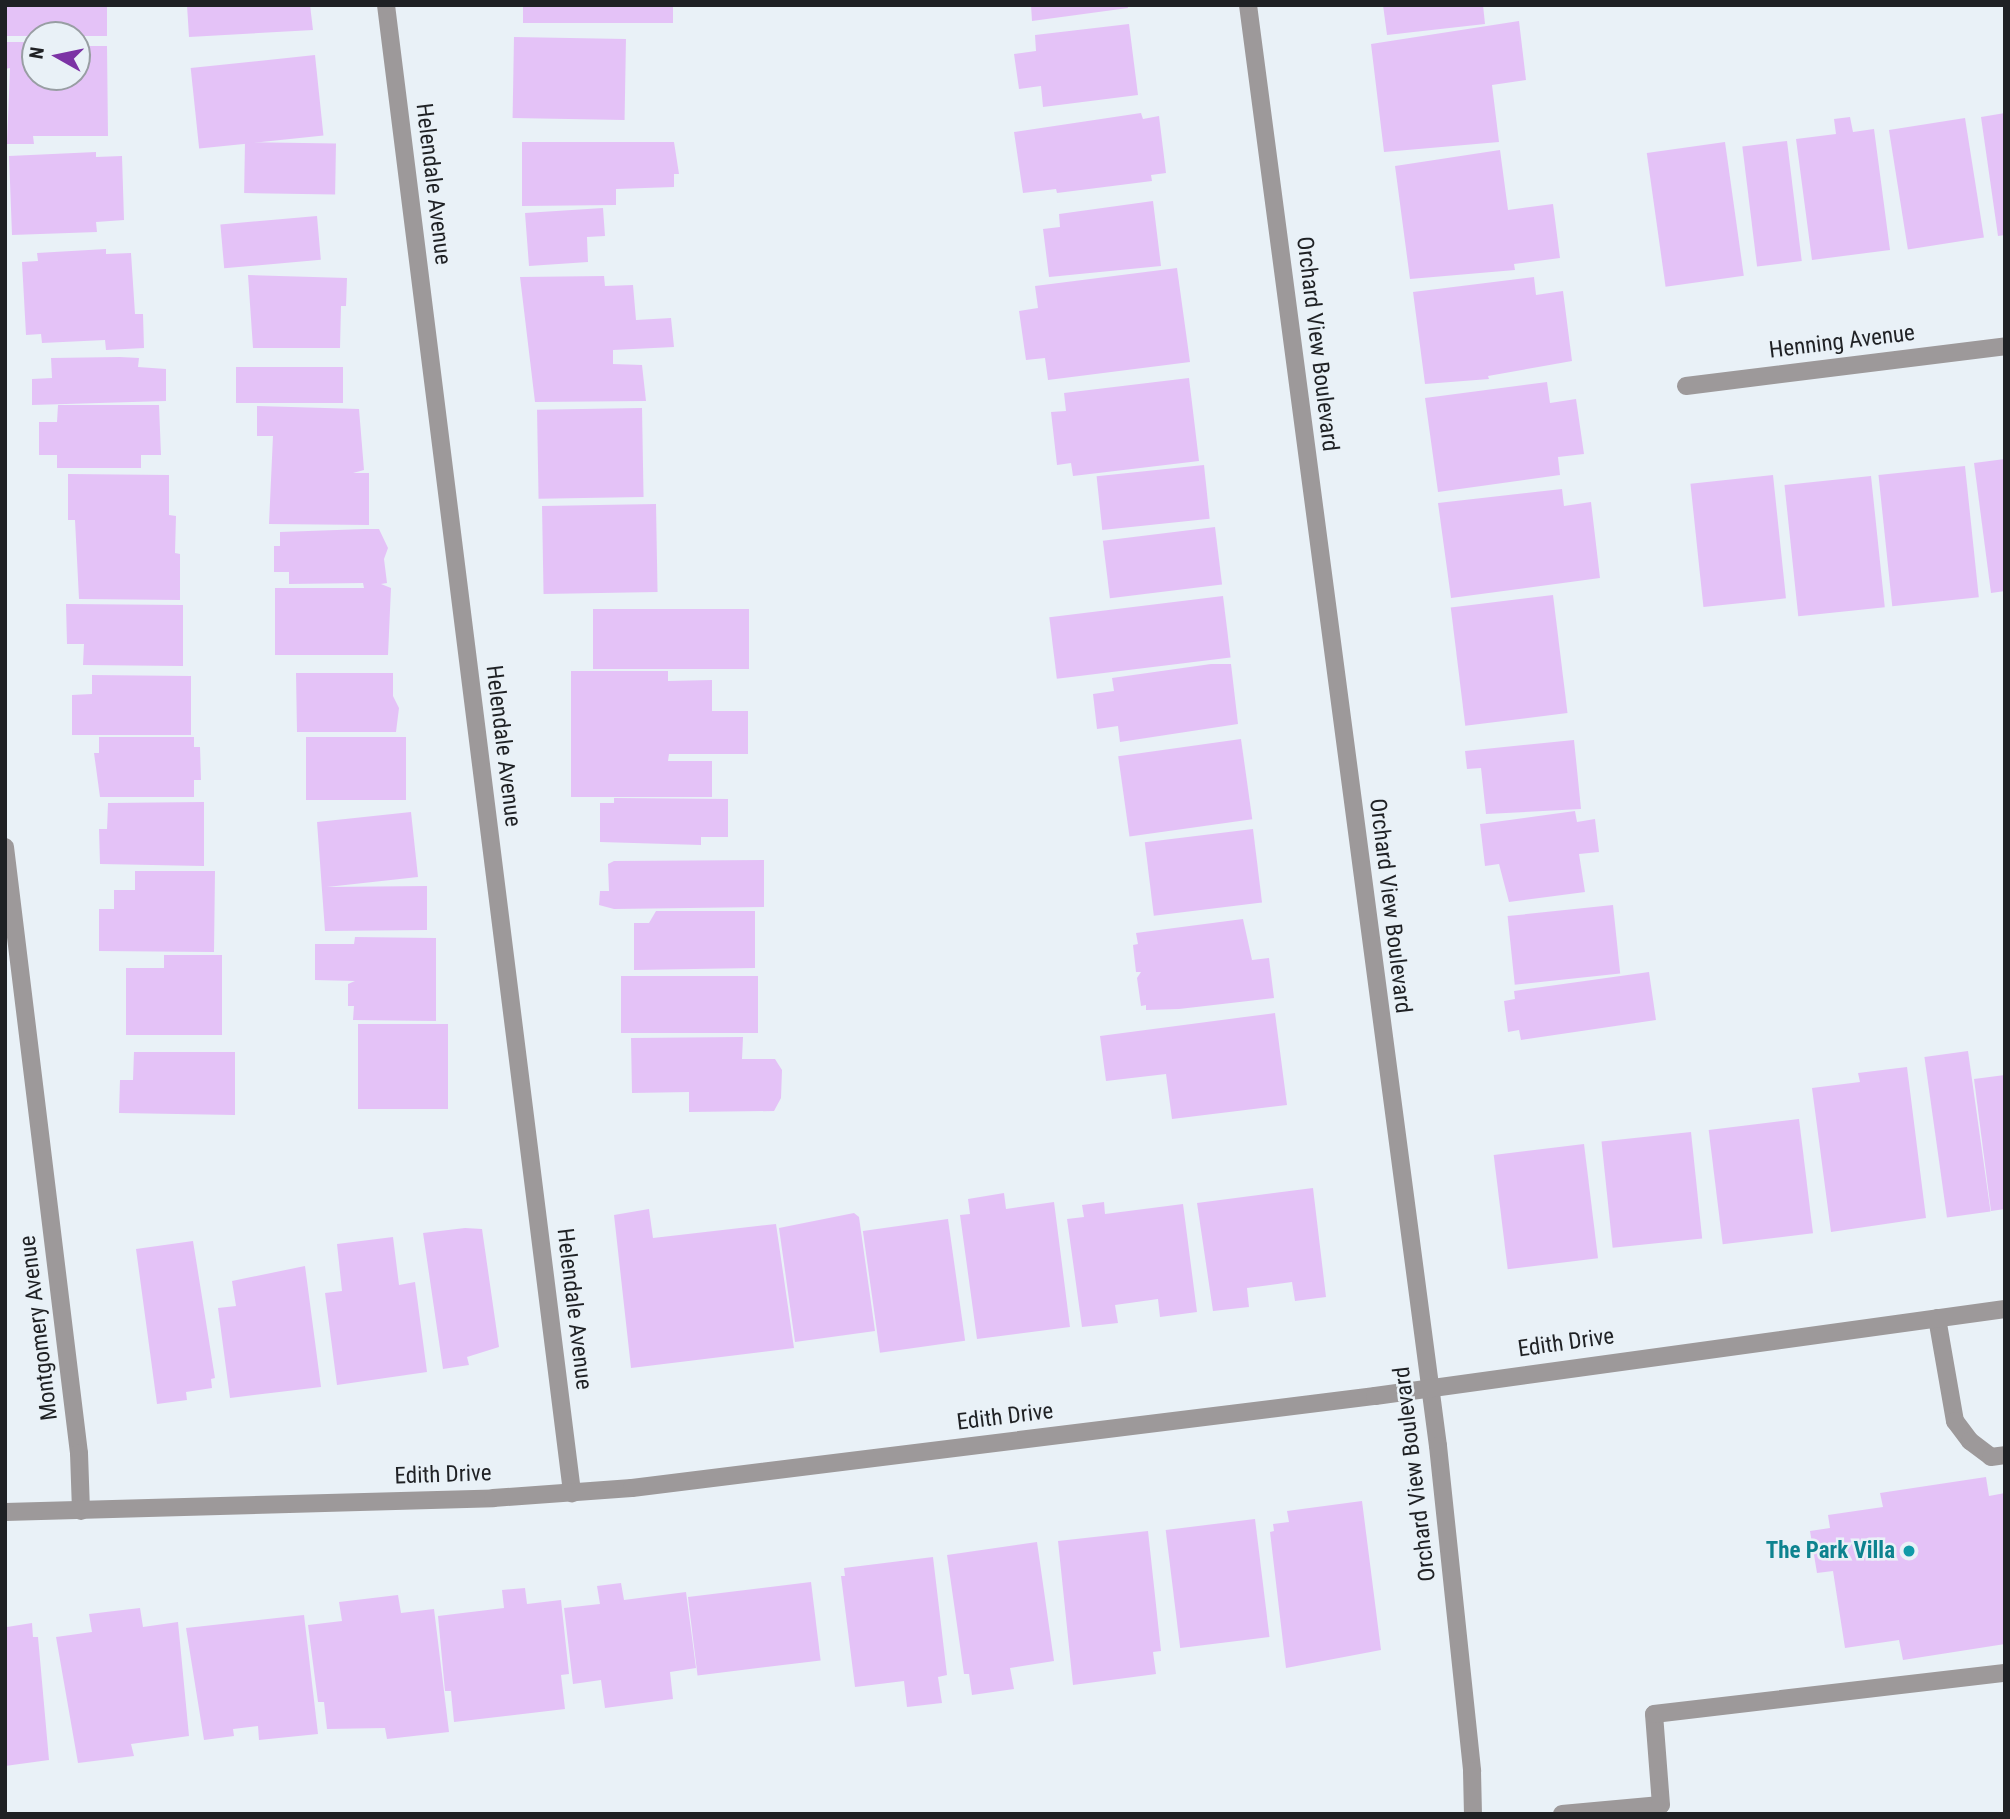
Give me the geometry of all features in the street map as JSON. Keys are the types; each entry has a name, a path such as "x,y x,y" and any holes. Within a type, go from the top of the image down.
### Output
{"street":[{"name":"Helendale Avenue","path":"386,5 572,1493"},
{"name":"Orchard View Boulevard","path":"1248,5 1430,1389 1472,1771 1473,1814"},
{"name":"Henning Avenue","path":"1686,386 2005,346"},
{"name":"Montgomery Avenue","path":"5,847 79,1453 81,1511"},
{"name":"Edith Drive","path":"5,1512 572,1493 1430,1389 2005,1309"},
{"path":"1937,1318 1955,1421 1970,1441 1991,1457 2005,1455"},
{"path":"1562,1814 1661,1805 1654,1714 2005,1673"}],"building":[{"path":"5,5 107,5 107,36 91,36 91,21 21,21 21,36 5,36"},
{"path":"187,5 310,5 313,30 189,37"},
{"path":"523,5 673,5 673,23 523,23"},
{"path":"1031,5 1127,5 1128,8 1032,21"},
{"path":"1383,5 1483,5 1485,24 1387,35"},
{"path":"1519,21 1526,80 1492,85 1499,142 1384,152 1371,44"},
{"path":"1129,24 1138,95 1043,107 1041,86 1019,89 1014,54 1036,51 1035,35"},
{"path":"514,37 626,39 625,120 513,118"},
{"path":"5,42 21,42 21,91 91,91 91,46 107,46 108,136 33,136 34,144 7,144 10,68 5,69"},
{"path":"315,55 323,136 199,149 191,68"},
{"path":"1141,113 1143,119 1159,116 1166,173 1151,175 1152,181 1057,193 1056,189 1023,193 1014,132"},
{"path":"2005,113 2005,235 1998,236 1981,117"},
{"path":"1850,117 1853,132 1874,129 1890,250 1812,260 1796,139 1836,134 1834,119"},
{"path":"1965,118 1984,238 1908,250 1889,130"},
{"path":"1787,141 1802,261 1757,267 1742,146"},
{"path":"245,142 336,144 335,195 244,193"},
{"path":"522,142 674,142 679,174 674,174 674,187 616,189 616,205 522,206"},
{"path":"1725,142 1744,276 1666,287 1647,153"},
{"path":"1500,150 1508,210 1553,204 1560,258 1514,264 1515,270 1410,279 1395,166"},
{"path":"96,152 96,157 122,156 124,220 96,222 97,232 12,235 9,156"},
{"path":"1153,201 1161,266 1049,277 1043,229 1060,227 1059,214"},
{"path":"603,208 605,236 587,237 588,262 529,266 525,213"},
{"path":"317,216 321,260 224,268 220,224"},
{"path":"106,249 106,254 131,253 135,314 143,314 144,348 106,350 105,340 42,343 41,334 26,335 22,262 38,261 37,253"},
{"path":"1177,268 1190,362 1048,380 1045,358 1026,360 1019,311 1038,308 1035,286"},
{"path":"248,275 347,278 346,306 341,306 340,348 253,348"},
{"path":"604,276 605,286 633,285 636,320 671,318 674,347 613,350 613,364 642,365 646,401 535,402 520,277"},
{"path":"1534,277 1536,295 1563,291 1572,361 1488,376 1489,379 1425,384 1413,292"},
{"path":"51,358 139,358 138,367 166,369 166,401 32,405 32,379 52,378"},
{"path":"236,367 343,367 343,403 236,403"},
{"path":"1189,378 1199,461 1073,476 1071,463 1057,465 1051,412 1066,411 1064,393"},
{"path":"1547,382 1550,403 1576,399 1584,454 1558,457 1560,475 1438,492 1425,398"},
{"path":"58,405 159,405 161,455 141,455 141,468 57,468 57,455 39,455 39,422 57,422"},
{"path":"257,406 359,409 364,470 353,473 369,473 369,525 269,524 273,436 257,436"},
{"path":"642,408 644,497 539,499 537,410"},
{"path":"2005,459 2005,591 1991,593 1974,463"},
{"path":"1204,465 1210,519 1102,530 1097,476"},
{"path":"1965,466 1979,597 1892,606 1878,475"},
{"path":"68,474 169,475 169,515 176,516 175,553 180,554 180,600 79,599 75,520 68,520"},
{"path":"1773,475 1786,598 1703,607 1690,484"},
{"path":"1871,476 1885,607 1798,616 1784,485"},
{"path":"1562,489 1564,506 1591,502 1600,578 1451,598 1438,503"},
{"path":"656,504 658,592 544,594 542,506"},
{"path":"1215,527 1222,585 1110,598 1103,541"},
{"path":"379,529 388,548 384,559 387,583 381,584 391,588 388,655 275,655 275,588 364,588 363,583 289,584 289,572 274,572 274,546 280,546 280,532"},
{"path":"1553,595 1568,713 1465,726 1451,608"},
{"path":"1223,596 1231,658 1057,679 1049,617"},
{"path":"66,604 183,605 183,666 83,665 84,644 67,644"},
{"path":"593,609 749,609 749,669 593,669"},
{"path":"1211,664 1231,664 1238,724 1120,742 1118,726 1097,729 1093,694 1114,691 1112,678"},
{"path":"571,671 668,671 668,681 712,680 712,711 748,711 748,754 669,754 668,761 712,761 712,797 571,797"},
{"path":"296,673 393,673 393,696 399,708 396,732 297,732"},
{"path":"92,675 191,676 191,735 72,735 72,695 92,694"},
{"path":"99,737 194,737 194,747 200,747 201,780 194,780 194,797 100,797 94,753 99,753"},
{"path":"306,737 406,737 406,800 306,800"},
{"path":"1241,739 1252,819 1129,836 1118,756"},
{"path":"1574,740 1581,809 1486,814 1481,768 1467,769 1465,751"},
{"path":"614,798 728,799 728,837 701,837 701,845 600,842 600,803 614,803"},
{"path":"204,802 204,866 100,864 99,829 107,829 108,803"},
{"path":"1575,811 1577,822 1595,819 1599,852 1579,854 1585,892 1509,902 1499,864 1485,866 1480,824"},
{"path":"411,812 418,877 327,887 427,886 427,930 325,931 317,822"},
{"path":"1253,829 1262,902 1154,916 1145,842"},
{"path":"764,860 764,907 614,909 599,905 600,891 609,891 608,864 614,861"},
{"path":"135,871 215,871 214,952 99,951 99,909 114,909 114,890 135,890"},
{"path":"1613,905 1620,974 1515,985 1508,916"},
{"path":"656,911 755,911 755,968 634,970 634,923 649,923"},
{"path":"1243,919 1252,960 1269,958 1274,998 1179,1009 1146,1010 1146,1005 1141,1006 1137,978 1141,972 1136,972 1133,945 1138,944 1136,933"},
{"path":"355,937 436,938 436,1021 353,1020 354,1006 348,1006 348,984 355,981 315,980 315,944 354,944"},
{"path":"164,955 222,955 222,1035 126,1035 126,968 164,968"},
{"path":"1649,972 1656,1020 1521,1040 1519,1030 1508,1032 1504,1001 1515,999 1514,991"},
{"path":"621,976 758,976 758,1033 621,1033"},
{"path":"1275,1013 1287,1105 1172,1119 1166,1074 1106,1081 1100,1036"},
{"path":"358,1024 448,1024 448,1109 358,1109"},
{"path":"743,1037 742,1059 775,1059 782,1070 781,1098 774,1111 689,1112 689,1092 632,1093 631,1038"},
{"path":"1968,1051 1991,1211 1947,1218 1924,1057"},
{"path":"134,1052 235,1052 235,1115 119,1113 120,1080 133,1080"},
{"path":"1907,1067 1926,1218 1831,1232 1812,1088 1860,1082 1858,1073"},
{"path":"2005,1075 2005,1209 1991,1211 1974,1079"},
{"path":"1799,1119 1813,1233 1723,1244 1709,1130"},
{"path":"1691,1132 1702,1238 1613,1248 1601,1141"},
{"path":"1584,1144 1598,1258 1508,1269 1494,1155"},
{"path":"1313,1188 1326,1297 1295,1301 1292,1282 1247,1288 1249,1307 1213,1311 1197,1203"},
{"path":"1004,1193 1006,1209 1054,1202 1070,1327 977,1339 960,1215 970,1214 968,1199"},
{"path":"1104,1202 1105,1214 1183,1204 1197,1312 1160,1317 1158,1299 1115,1305 1118,1323 1082,1327 1067,1219 1084,1217 1082,1205"},
{"path":"649,1209 653,1238 776,1224 794,1348 631,1368 614,1215"},
{"path":"854,1213 859,1217 875,1331 795,1342 779,1228"},
{"path":"948,1219 965,1341 880,1353 863,1231"},
{"path":"465,1228 482,1229 499,1347 467,1357 469,1365 443,1369 423,1233"},
{"path":"393,1237 399,1285 415,1282 427,1372 337,1385 325,1293 342,1291 337,1244"},
{"path":"193,1241 215,1378 211,1379 212,1388 186,1392 187,1400 157,1404 136,1249"},
{"path":"305,1266 321,1387 230,1398 218,1308 236,1306 232,1281"},
{"name":"The Park Villa","path":"1986,1477 1989,1496 2005,1493 2005,1644 1903,1660 1899,1640 1845,1648 1833,1571 1817,1573 1810,1531 1830,1528 1828,1515 1883,1507 1880,1493"},
{"path":"1362,1501 1381,1650 1286,1668 1270,1532 1274,1531 1273,1524 1289,1522 1287,1511"},
{"path":"1255,1519 1270,1637 1180,1648 1166,1530"},
{"path":"1148,1531 1161,1651 1153,1652 1156,1674 1073,1685 1058,1541"},
{"path":"1037,1542 1054,1661 1010,1668 1014,1689 972,1695 969,1674 964,1674 947,1555"},
{"path":"933,1557 947,1675 938,1677 942,1703 907,1707 904,1681 855,1687 841,1576 845,1576 844,1568"},
{"path":"811,1582 821,1660 698,1676 688,1597"},
{"path":"621,1583 624,1600 686,1592 696,1668 670,1672 673,1699 605,1708 601,1680 573,1684 564,1608 600,1604 597,1586"},
{"path":"525,1588 527,1604 561,1600 569,1674 561,1675 565,1709 454,1722 451,1691 445,1691 438,1616 504,1608 502,1590"},
{"path":"398,1595 401,1613 434,1609 449,1732 387,1739 385,1728 327,1729 324,1702 318,1702 308,1625 342,1621 339,1602"},
{"path":"140,1608 143,1627 178,1622 189,1736 131,1744 134,1756 78,1763 56,1637 92,1632 89,1614"},
{"path":"304,1615 318,1734 259,1740 258,1726 233,1729 234,1736 204,1740 186,1628"},
{"path":"32,1623 33,1637 38,1637 49,1760 5,1766 7,1627"}],"place":[{"name":"The Park Villa","path":"1909,1551"}]}
